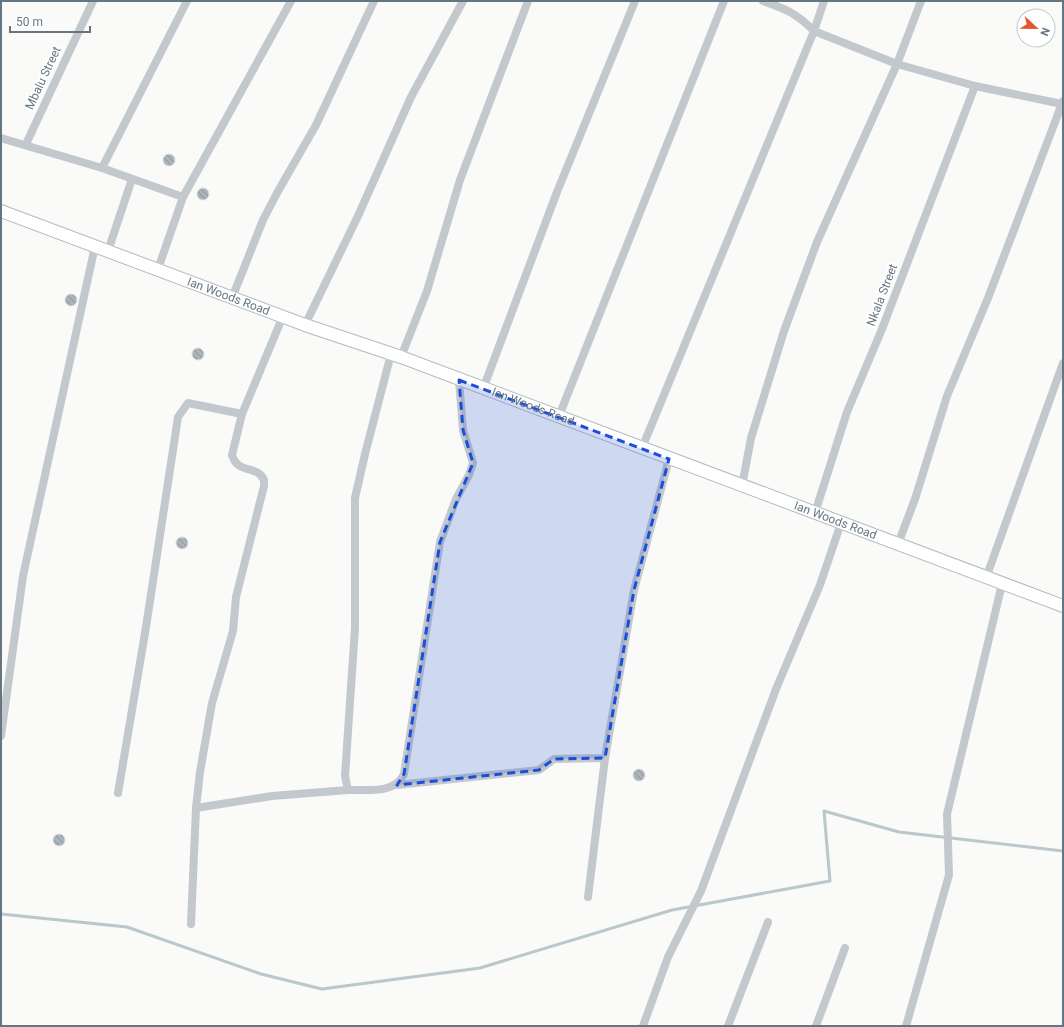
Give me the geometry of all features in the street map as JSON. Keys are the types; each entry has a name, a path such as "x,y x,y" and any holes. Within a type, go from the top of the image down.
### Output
{"street":[{"name":"Mbalu Street","path":"26,144 93,1"},
{"path":"102,168 187,1"},
{"path":"158,269 183,197 291,1"},
{"path":"232,298 263,220 316,125 374,1"},
{"path":"305,325 358,216 411,97 463,1"},
{"path":"348,790 345,770 355,628 355,498 365,454 396,355 427,291 460,180 528,1"},
{"path":"483,389 556,192 635,1"},
{"path":"559,416 724,1"},
{"path":"763,1 789,10 801,18 814,31 896,64 976,86 1063,103 988,298 947,396 915,499 898,544"},
{"path":"642,448 814,31 824,1"},
{"path":"742,486 751,438 787,324 817,242 896,64 921,1"},
{"name":"Nkala Street","path":"815,513 846,412 882,329 976,86"},
{"path":"1,138 26,144 102,168 183,197"},
{"path":"108,251 132,179"},
{"name":"Ian Woods Road","path":"1,211 305,325 396,355 459,380 559,416 669,459 1063,606"},
{"path":"1,736 23,576 95,246"},
{"path":"191,924 196,808 200,772 212,703 233,631 236,597 264,486 264,480 258,472 239,466 234,461 232,455 242,414 283,316"},
{"path":"986,578 1063,363"},
{"path":"397,785 404,774 440,542 456,499 469,475 473,463 463,430 459,380"},
{"path":"118,793 146,627 178,417 188,403 242,414"},
{"path":"588,896 605,758 634,590 669,459"},
{"path":"643,1026 668,957 692,912 704,884 776,689 820,585 842,523"},
{"path":"906,1026 949,875 947,814 1002,584"},
{"path":"196,808 272,796 390,788 397,785 539,770 554,759 605,758"},
{"path":"728,1026 768,922"},
{"path":"816,1026 845,948"}],"highlighted area":[{"path":"459,380 669,459 634,590 605,758 554,759 539,770 397,785 404,774 440,542 473,463 463,430"}],"building":[{"path":"167,154 171,154 175,160 171,166 167,166 163,162 163,158"},
{"path":"201,188 205,188 209,194 205,200 201,200 197,196 197,192"},
{"path":"69,294 73,294 77,300 73,306 69,306 65,302 65,298"},
{"path":"196,348 200,348 204,354 200,360 196,360 192,356 192,352"},
{"path":"180,537 184,537 188,543 184,549 180,549 176,545 176,541"},
{"path":"637,769 641,769 645,775 641,781 637,781 633,777 633,773"},
{"path":"57,834 61,834 65,840 61,846 57,846 53,842 53,838"}],"waterway":[{"path":"1,914 127,927 261,974 322,989 480,968 672,910 830,881 824,811 899,832 1063,851"}]}
